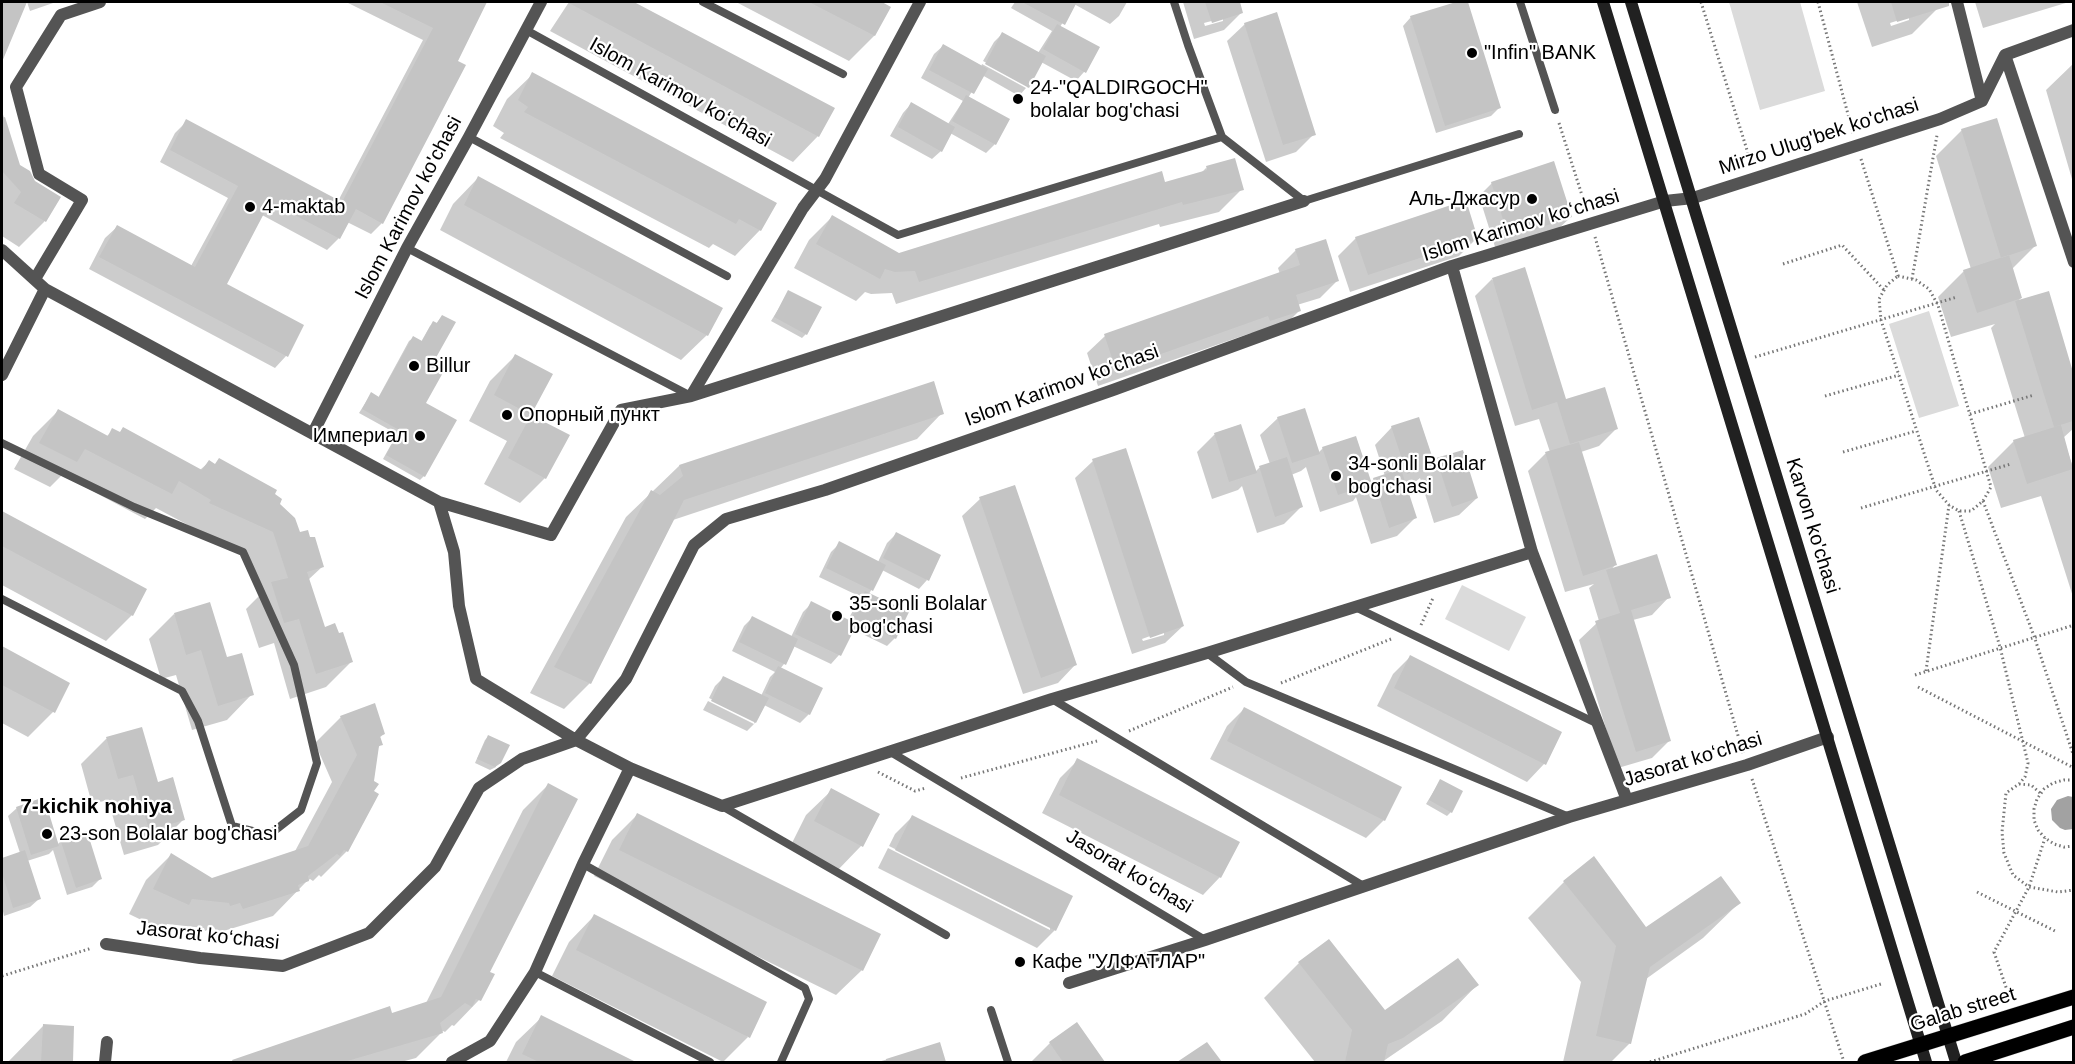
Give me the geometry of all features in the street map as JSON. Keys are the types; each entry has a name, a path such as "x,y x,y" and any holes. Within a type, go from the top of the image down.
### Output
{"main road":[{"path":"1604,2 1926,1062"},
{"name":"Karvon ko'chasi","path":"1631,2 1693,198 1956,1062"},
{"name":"Galab street","path":"1865,1062 2073,998"},
{"path":"1965,1062 2073,1027"}],"street":[{"path":"34,279 82,200 39,174 16,87 61,15 100,2"},
{"name":"Islom Karimov ko'chasi","path":"313,433 406,248 469,137 541,2"},
{"path":"691,396 803,208 825,180 920,2"},
{"path":"1957,2 1982,101"},
{"path":"1982,101 2005,55 2073,30"},
{"path":"2005,55 2073,262"},
{"name":"Mirzo Ulug'bek ko'chasi","path":"1665,201 1693,198 1940,119 1982,101"},
{"path":"2,250 45,289 439,502 551,535 621,410 691,396 1304,201"},
{"name":"Islom Karimov ko‘chasi","path":"576,740 626,679 694,545 726,519 825,489 1102,394 1452,266 1665,201"},
{"path":"1452,266 1532,552 1627,800"},
{"path":"2,375 45,289"},
{"path":"439,502 454,552 459,606 476,679 576,740 630,768 722,806 1052,699 1532,552"},
{"name":"Jasorat ko‘chasi","path":"1205,940 1569,818 1747,765 1828,737"},
{"name":"Jasorat ko‘chasi","path":"105,944 200,958 283,966 369,933 435,867 479,788 522,759 576,740"},
{"path":"452,1062 490,1041 536,972 583,864 630,768"},
{"path":"1069,983 1205,940"},
{"path":"105,1062 107,1042"}],"lane":[{"path":"703,2 843,74"},
{"path":"1174,2 1222,137 1304,201 1519,134"},
{"path":"1520,2 1555,110"},
{"name":"Islom Karimov ko‘chasi","path":"526,30 898,235 1222,137"},
{"path":"469,137 727,276"},
{"path":"406,248 691,396"},
{"path":"2,442 134,507 243,552 294,665 317,763 301,810 269,835 232,826 198,721 182,691 2,599"},
{"path":"1354,607 1598,724"},
{"path":"1208,653 1246,681 1569,818"},
{"path":"1052,699 1365,887"},
{"name":"Jasorat ko‘chasi","path":"889,751 1205,940"},
{"path":"722,806 946,935"},
{"path":"583,864 805,988 809,999 781,1062"},
{"path":"536,972 710,1062"},
{"path":"991,1010 1008,1062"}],"path":[{"path":"1701,2 1755,178"},
{"path":"1555,110 1591,225 1747,765 1844,1062"},
{"path":"1912,279 1940,119"},
{"path":"1783,264 1842,245 1884,290"},
{"path":"1898,276 1912,279 1929,289 1937,303 1991,487 1983,501 1971,511 1959,511 1948,505 1935,487 1881,320 1879,298 1884,290 1898,276"},
{"path":"1742,361 1957,297"},
{"path":"1825,396 1899,375"},
{"path":"1970,414 2034,395"},
{"path":"1843,452 1916,431"},
{"path":"1861,508 2011,464"},
{"path":"1983,501 2034,636 2073,757"},
{"path":"1926,671 1948,505"},
{"path":"1959,511 2000,648 2028,763 2025,777 2006,793 2002,832 2004,853 2013,875 2029,886 2058,892 2073,890"},
{"path":"1278,684 1419,628 1442,579"},
{"path":"1915,675 2073,625"},
{"path":"858,762 915,791 1116,736 1246,681"},
{"path":"1918,687 2073,768"},
{"path":"2073,780 2053,783 2040,793 2034,809 2034,820 2038,830 2045,838 2064,847 2073,846"},
{"path":"2019,784 2031,785 2040,793"},
{"path":"2009,996 1994,952 2029,886 2045,838"},
{"path":"1977,892 2057,932"},
{"path":"2,976 105,944"},
{"path":"1650,1062 1805,1014 1825,1001 1881,984"}],"shaded area":[{"path":"1729,2 1800,2 1825,91 1760,110"},
{"path":"1929,311 1959,406 1919,418 1889,324"},
{"path":"1462,585 1526,617 1509,651 1445,619"},
{"path":"2068,796 2073,797 2073,829 2065,830 2052,820 2051,809 2057,800"}],"building":[{"path":"2,2 27,2 2,62"},
{"path":"380,2 487,2 458,61 466,65 383,224 356,209 340,239 270,202 227,284 304,325 288,357 99,257 117,225 195,267 238,186 170,150 186,119 342,202 433,28"},
{"path":"567,2 634,2 835,108 819,137"},
{"path":"809,2 882,2 891,7 875,36"},
{"path":"1022,2 1077,2 1065,25"},
{"path":"1205,2 1240,2 1243,13 1212,23"},
{"path":"1456,2 1468,2 1501,108 1445,126 1410,16"},
{"path":"1891,2 1949,2 1949,6 1897,22"},
{"path":"1277,12 1316,135 1283,145 1244,23"},
{"path":"1057,24 1100,47 1086,73 1043,49"},
{"path":"1002,32 1046,56 1029,88 985,64"},
{"path":"943,44 988,69 974,94 929,70"},
{"path":"532,72 777,203 761,231 739,219 736,224 524,112 528,107 518,100"},
{"path":"966,95 1010,119 996,145 952,121"},
{"path":"911,102 955,127 942,152 898,127"},
{"path":"5,117 20,165 30,171 35,181 61,197 46,222 14,203 21,192 2,171 2,118"},
{"path":"1997,118 2037,246 2001,258 1961,129"},
{"path":"1235,158 1244,190 1183,205 1182,202 919,282 915,271 895,272 885,269 880,279 816,244 832,215 899,253 1162,171 1165,182 1207,170 1206,166"},
{"name":"Аль-Джасур","path":"1554,161 1572,217 1509,238 1491,182"},
{"path":"478,176 723,308 708,336 464,205"},
{"path":"1466,200 1478,239 1368,275 1355,237"},
{"path":"1326,239 1339,281 1296,295 1301,311 1270,321 1268,316 1116,370 1104,334 1300,265 1295,249"},
{"path":"2009,255 2022,298 1977,313 1963,270"},
{"path":"1525,267 1566,399 1605,387 1618,429 1570,444 1557,402 1532,410 1492,278"},
{"path":"788,290 822,307 807,335 774,317"},
{"path":"2049,291 2073,372 2073,421 2054,427 2015,301"},
{"path":"442,315 456,322 433,363 445,369 426,403 457,420 425,477 386,455 399,430 362,409 371,392 379,397 413,336 422,341 433,321 437,323"},
{"path":"515,354 553,374 531,415 494,395"},
{"path":"934,381 944,414 684,500 591,684 554,667 651,490 660,495 683,476 679,465"},
{"path":"1305,408 1320,454 1292,463 1277,417"},
{"path":"58,409 108,436 112,428 120,432 123,427 202,470 209,460 215,464 219,458 277,490 275,494 282,499 280,504 295,518 300,532 308,530 310,537 315,537 324,567 307,572 325,627 335,623 339,633 343,632 353,662 316,674 299,619 284,623 271,582 288,578 273,532 209,503 211,500 179,481 172,494 85,449 77,462 39,443"},
{"path":"531,415 570,435 546,479 508,458"},
{"path":"1419,417 1435,465 1407,474 1391,426"},
{"path":"1241,424 1257,473 1229,482 1214,433"},
{"path":"2061,425 2073,469 2027,484 2013,440"},
{"path":"1356,436 1372,484 1338,495 1322,447"},
{"path":"1579,442 1617,565 1583,576 1545,452"},
{"path":"1126,448 1184,626 1150,638 1092,459"},
{"path":"1463,450 1478,498 1452,507 1436,458"},
{"path":"1287,457 1303,507 1275,517 1259,466"},
{"path":"1401,469 1417,518 1389,528 1373,478"},
{"path":"1015,485 1077,665 1041,678 979,497"},
{"path":"2,511 147,589 133,616 2,546"},
{"path":"896,532 941,555 929,581 883,558"},
{"path":"839,541 886,565 873,591 826,568"},
{"path":"1657,554 1671,598 1631,610 1671,741 1636,752 1595,621 1620,613 1606,570"},
{"path":"865,591 909,612 896,639 852,617"},
{"path":"811,601 857,624 841,656 795,634"},
{"path":"210,602 227,657 242,653 254,695 218,706 201,650 186,655 174,613"},
{"path":"752,616 798,639 786,665 739,642"},
{"path":"2,646 70,683 55,713 2,685"},
{"path":"1410,655 1562,732 1546,765 1394,688"},
{"path":"778,666 823,688 810,715 765,693"},
{"path":"723,676 769,698 756,723 711,701"},
{"path":"375,703 385,734 380,736 383,745 379,746 374,781 379,784 374,791 379,794 348,852 344,850 340,856 337,854 308,876 309,881 298,885 300,891 243,909 240,903 230,906 229,903 192,899 189,905 153,889 171,853 212,878 308,846 357,755 340,716"},
{"path":"1244,707 1402,787 1385,821 1227,741"},
{"path":"142,727 158,782 173,777 185,820 149,830 133,775 118,779 106,737"},
{"path":"488,735 510,745 501,763 495,767 477,759"},
{"path":"1077,758 1240,842 1221,878 1059,795"},
{"path":"1440,779 1463,791 1452,813 1429,800"},
{"path":"548,783 578,799 490,972 495,974 481,1001 476,999 472,1007 465,1003 440,1023 443,1033 344,1062 233,1062 232,1060 390,1006 392,1013 441,997"},
{"path":"831,788 880,814 863,847 814,821"},
{"path":"44,797 59,846 31,855 16,807"},
{"path":"637,813 881,934 863,971 619,850"},
{"path":"912,815 1073,896 1056,931 895,850"},
{"path":"87,831 102,879 76,888 60,839"},
{"path":"25,850 41,899 13,908 2,873 2,858"},
{"path":"1594,856 1646,927 1721,876 1741,903 1650,967 1631,1044 1596,1036 1616,946 1563,881"},
{"path":"594,914 767,1002 750,1038 576,950"},
{"path":"1329,939 1385,1010 1458,958 1479,985 1403,1038 1388,1044 1384,1062 1345,1062 1352,1030 1298,962"},
{"path":"541,1015 636,1062 539,1062 522,1054"},
{"path":"1077,1022 1105,1062 1063,1062 1049,1042"},
{"path":"43,1024 74,1026 73,1062 41,1062"},
{"path":"940,1042 946,1062 886,1062 886,1059"},
{"path":"1207,1042 1222,1062 1177,1062"}],"place":[{"name":"\"Infin\" BANK","path":"1472,53"},
{"name":"24-\"QALDIRGOCH\" bolalar bog'chasi","path":"1018,99"},
{"name":"Аль-Джасур","path":"1532,199"},
{"name":"4-maktab","path":"250,207"},
{"name":"Billur","path":"414,366"},
{"name":"Опорный пункт","path":"507,415"},
{"name":"Империал","path":"420,436"},
{"name":"34-sonli Bolalar bog'chasi","path":"1336,476"},
{"name":"35-sonli Bolalar bog'chasi","path":"837,616"},
{"name":"23-son Bolalar bog'chasi","path":"47,834"},
{"name":"Кафе \"УЛФАТЛАР\"","path":"1020,962"}],"district":[{"name":"7-kichik nohiya","path":"96,807"}]}
